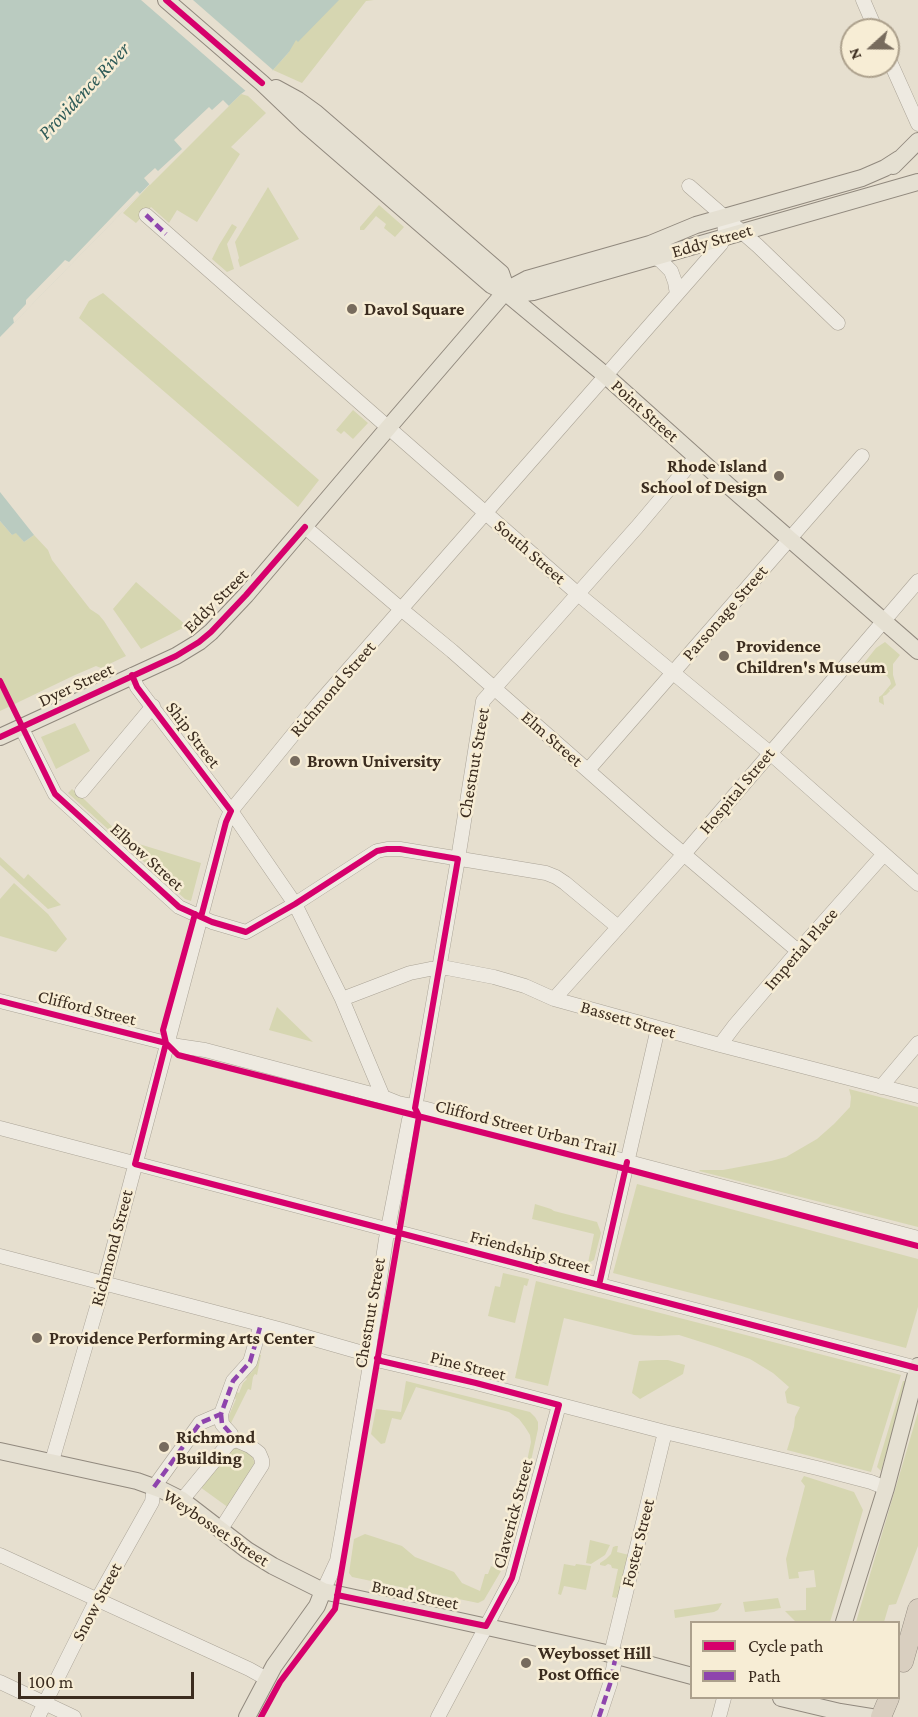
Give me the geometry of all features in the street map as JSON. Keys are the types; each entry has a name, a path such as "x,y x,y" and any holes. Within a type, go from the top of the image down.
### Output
{"highway":[{"path":"901,1668 918,1609"},
{"path":"901,1668 918,1625"},
{"path":"881,1717 889,1699"}],"main road":[{"name":"Point Street","path":"166,0 261,83 298,100 333,128 501,273 505,292 605,375 918,651"},
{"path":"843,203 869,190 918,141"},
{"name":"Eddy Street","path":"132,675 176,656 211,632 305,527 505,292 527,279 650,244 724,217 862,178 899,159"},
{"name":"Eddy Street","path":"505,292 517,294 533,292 918,182"},
{"name":"Dyer Street","path":"0,737 132,675"},
{"path":"845,1621 886,1488 918,1367"},
{"name":"Weybosset Street","path":"0,1451 52,1461 154,1487 182,1500 247,1550 323,1591"},
{"path":"247,1717 278,1659 317,1606 323,1591"},
{"name":"Broad Street","path":"323,1591 614,1655 690,1675"},
{"path":"785,1699 871,1717"}],"street":[{"path":"863,0 871,18"},
{"path":"897,78 918,124"},
{"path":"689,186 838,323"},
{"name":"South Street","path":"146,215 578,594 770,753 918,884"},
{"path":"724,217 724,237"},
{"name":"Richmond Street","path":"52,1461 104,1283 166,1043 226,822 231,811 318,704 721,244 724,237"},
{"path":"654,257 670,271 675,282 676,294"},
{"name":"Parsonage Street","path":"588,770 862,456"},
{"name":"Chestnut Street","path":"323,1591 337,1561 388,1229 409,1120 415,1108 483,701 696,457"},
{"name":"Elm Street","path":"305,527 452,651 660,834 798,951"},
{"name":"Hospital Street","path":"554,999 684,854 918,581"},
{"name":"Ship Street","path":"132,675 138,687 231,811 295,904 342,999 383,1097"},
{"path":"82,791 102,764 153,706"},
{"name":"Elbow Street","path":"21,727 55,794 179,906 212,922 246,932 295,904 377,851 400,849 546,873 556,877 618,927"},
{"name":"Imperial Place","path":"720,1045 798,951 884,854"},
{"name":"Bassett Street","path":"342,999 410,973 440,968 494,977 525,986 554,999 918,1096"},
{"name":"Clifford Street","path":"0,1001 166,1043 205,1050 383,1097 415,1108 918,1238"},
{"path":"599,1285 658,1028"},
{"path":"881,1087 918,1043"},
{"name":"Friendship Street","path":"0,1128 918,1367"},
{"name":"Pine Street","path":"0,1256 261,1324 370,1355 381,1361 817,1468 886,1488"},
{"path":"232,1441 231,1434 222,1424 221,1414 233,1382 250,1362 261,1324"},
{"name":"Claverick Street","path":"438,1717 512,1578 559,1405"},
{"name":"Snow Street","path":"38,1717 97,1600 152,1502 154,1487 200,1423 221,1414"},
{"name":"Foster Street","path":"599,1717 610,1684 614,1655 665,1432"},
{"path":"182,1500 225,1446 232,1441 244,1443 259,1453 262,1465 221,1529"},
{"path":"0,1555 267,1679"},
{"path":"0,1682 74,1717"},
{"path":"719,1717 724,1699"}],"green space":[{"path":"334,0 374,0 366,1 302,83 273,70 289,52 283,46"},
{"path":"241,94 248,96 266,113 231,147 240,154 197,222 177,210 169,223 151,207 136,223 123,213 171,162"},
{"path":"268,187 299,239 240,267 235,242"},
{"path":"379,205 404,227 395,237 384,228 386,224 376,216 364,230 360,230 360,227"},
{"path":"232,224 237,227 227,244 234,269 227,272 212,259"},
{"path":"103,293 319,480 298,507 79,318 89,301"},
{"path":"353,410 368,423 353,439 344,431 341,434 336,430"},
{"path":"0,521 12,535 16,532 24,542 34,535 48,550 52,560 90,609 104,621 126,656 101,668 96,666 75,675 0,711"},
{"path":"136,582 187,626 141,649 113,609"},
{"path":"885,642 900,655 893,664 896,685 883,696 884,705 879,702 879,697 891,684 890,680 887,676 877,675 864,663 876,648"},
{"path":"75,723 90,751 56,769 41,737"},
{"path":"72,789 126,840 201,863 191,901 185,899 68,793"},
{"path":"0,857 24,879 28,874 61,905 48,909 0,865"},
{"path":"14,883 48,914 67,939 56,952 0,936 0,899"},
{"path":"277,1007 313,1042 269,1030"},
{"path":"849,1089 918,1107 918,1227 699,1171 723,1170 786,1157 817,1139 850,1107"},
{"path":"637,1184 918,1259 918,1307 906,1348 613,1273"},
{"path":"535,1204 597,1222 601,1233 594,1260 588,1263 594,1234 532,1219"},
{"path":"503,1273 529,1279 527,1286 524,1285 515,1323 488,1316 495,1286 500,1287"},
{"path":"536,1281 901,1375 871,1472 787,1450 795,1417 800,1407 787,1403 785,1392 789,1387 773,1373 750,1359 679,1335 634,1335 564,1318 548,1386 515,1378"},
{"path":"257,1354 261,1355 257,1375 253,1377 251,1390 248,1389 229,1427 227,1420 236,1399 232,1396 234,1391 239,1393 247,1379 244,1376 248,1371 251,1373 254,1369"},
{"path":"668,1360 685,1365 683,1374 640,1399 632,1393 639,1361"},
{"path":"406,1381 530,1412 535,1417 538,1429 520,1511 517,1509 531,1442 525,1427 509,1412 416,1387 401,1420 392,1418 385,1443 381,1444 371,1434 376,1409 401,1412"},
{"path":"903,1381 907,1381 881,1471 877,1467"},
{"path":"918,1412 918,1546 896,1604 889,1605 884,1621 856,1621"},
{"path":"233,1448 243,1449 252,1456 255,1464 229,1508 200,1487"},
{"path":"804,1476 854,1492 863,1510 830,1621 795,1621 785,1611 806,1610 806,1588 816,1587 814,1570 798,1572 799,1578 789,1579 786,1559 805,1486 801,1481"},
{"path":"365,1534 402,1546 415,1557 454,1572 462,1583 480,1591 485,1574 488,1574 491,1566 501,1571 484,1600 478,1603 352,1577 349,1573 354,1539"},
{"path":"590,1540 610,1545 605,1555 591,1564 586,1563"},
{"path":"618,1546 617,1552 629,1555 616,1598 612,1597 618,1569 608,1564 600,1565 600,1563 611,1554 613,1547"},
{"path":"564,1564 591,1566 586,1590 564,1586 561,1595 558,1594"},
{"path":"778,1598 781,1608 745,1612 743,1602"},
{"path":"722,1603 714,1612 675,1618 674,1610"}],"water":[{"name":"Providence River","path":"0,0 339,0 298,42 296,40 273,70 241,94 171,162 0,337"},
{"path":"0,492 34,535 24,542 16,533 12,535 0,521"}],"pier":[{"path":"141,0 193,0 273,70 248,93"},
{"path":"223,100 229,106 150,185 144,178 155,168 158,171 182,149 174,140 209,107 212,110"},
{"path":"137,191 140,194 14,323 13,318 26,304 26,300 65,260 69,262"}],"marked path":[{"path":"146,215 166,234"},
{"path":"154,1487 200,1423 221,1414 233,1381 250,1362 261,1324"},
{"path":"221,1414 222,1424 231,1434 232,1441"},
{"path":"599,1717 610,1684 616,1655"}],"cycle path":[{"path":"166,0 262,83"},
{"path":"0,737 176,656 199,642 246,595 305,527"},
{"path":"132,675 137,687 231,811 226,822 201,917"},
{"path":"0,681 55,794 179,907 212,922 246,932 295,904 377,851 400,849 458,859 415,1108 419,1116 335,1609 280,1682 261,1717"},
{"name":"Clifford Street Urban Trail","path":"195,914 163,1030 166,1043 178,1055 918,1246"},
{"path":"0,1001 166,1043"},
{"path":"166,1043 135,1164 917,1368"},
{"path":"599,1285 627,1162"},
{"path":"337,1595 486,1626 512,1578 559,1405 381,1361 377,1358"}],"place":[{"name":"Davol Square","path":"352,309"},
{"name":"Rhode Island School of Design","path":"779,476"},
{"name":"Providence Children's Museum","path":"724,656"},
{"name":"Brown University","path":"295,761"},
{"name":"Providence Performing Arts Center","path":"37,1338"},
{"name":"Richmond Building","path":"164,1447"},
{"name":"Weybosset Hill Post Office","path":"526,1663"}]}
